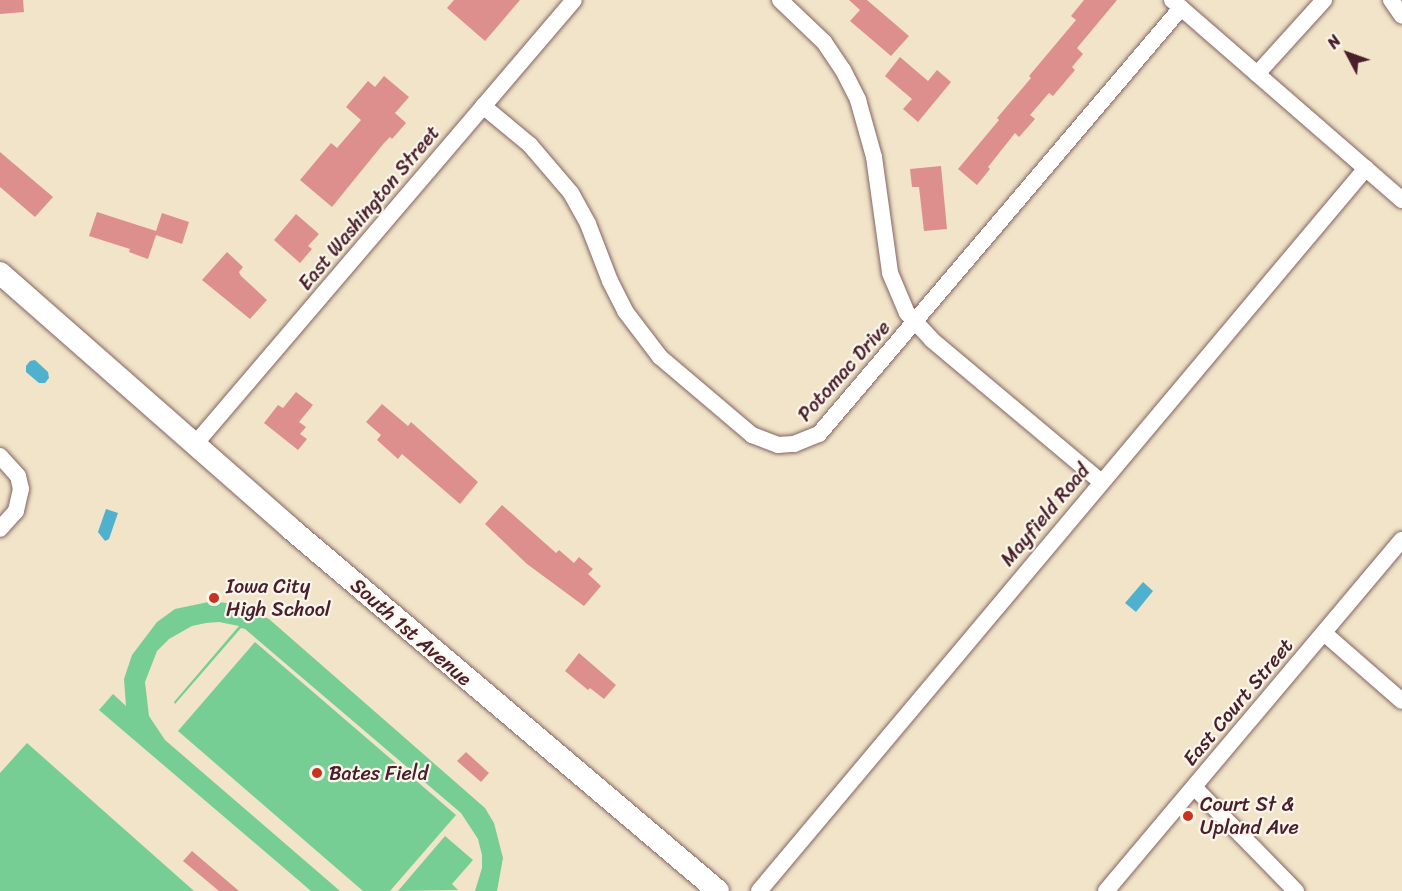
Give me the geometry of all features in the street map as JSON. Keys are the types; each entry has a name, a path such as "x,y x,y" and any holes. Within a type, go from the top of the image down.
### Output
{"main road":[{"name":"South 1st Avenue","path":"0,273 290,528 718,891"}],"street":[{"name":"East Washington Street","path":"195,443 574,0"},
{"path":"780,0 824,42 843,70 858,100 874,157 890,273 897,296 914,323 1101,482"},
{"path":"1257,74 1324,0"},
{"path":"1391,0 1402,16"},
{"name":"Potomac Drive","path":"483,106 530,145 571,193 588,224 615,291 644,338 672,368 752,435 778,445 794,444 819,434 914,323 1176,4"},
{"path":"1176,4 1402,200"},
{"name":"Mayfield Road","path":"759,891 1365,168"},
{"path":"0,456 18,476 21,489 15,511 0,529"},
{"name":"East Court Street","path":"1106,891 1402,540"},
{"path":"1324,633 1402,701"},
{"path":"1194,787 1296,891"}],"green space":[{"path":"213,601 239,605 269,619 485,808 494,823 503,858 497,891 475,891 482,868 482,855 478,839 461,813 245,629 241,628 175,704 174,702 239,626 219,622 192,626 169,639 157,651 145,682 149,716 165,740 340,891 311,891 99,710 113,694 126,706 124,679 132,655 157,622 175,609"},
{"name":"Bates Field","path":"255,642 456,815 390,891 363,891 178,731"},
{"path":"27,743 194,891 0,891 0,773"},
{"path":"445,836 473,860 452,884 458,890 398,891"}],"water":[{"path":"35,360 48,372 49,378 45,383 39,383 26,372 26,366 30,361"},
{"path":"106,509 118,513 109,539 105,541 98,532"},
{"path":"1143,582 1153,591 1136,612 1125,603"}],"building":[{"path":"0,0 23,0 24,12 0,14"},
{"path":"454,0 520,0 485,41 447,8"},
{"path":"849,0 867,0 909,36 891,56 850,21 860,10"},
{"path":"1084,0 1117,0 1077,48 1083,54 1072,67 1075,70 1053,96 1049,93 1030,115 1035,119 1019,137 1015,133 977,185 958,169 999,120 997,118 1031,78 1029,76 1076,20 1071,16"},
{"path":"900,57 928,81 937,70 951,82 918,122 903,109 912,99 885,76"},
{"path":"384,76 409,97 395,113 406,123 392,139 390,137 384,143 332,207 300,180 331,143 337,148 361,120 346,107 368,81 375,87"},
{"path":"0,152 53,197 35,217 0,187"},
{"path":"941,166 947,229 924,231 919,187 912,187 910,169"},
{"path":"97,212 156,231 162,213 189,222 182,244 156,235 148,259 129,252 130,249 89,236"},
{"path":"296,214 319,234 308,246 312,249 300,263 274,240"},
{"path":"227,252 243,267 239,272 241,276 267,300 250,319 202,280"},
{"path":"296,392 313,405 299,422 306,427 300,434 307,439 298,450 264,423 278,405 283,408"},
{"path":"382,404 408,426 411,422 478,482 460,504 402,454 398,459 377,440 381,435 366,422"},
{"path":"502,505 556,553 559,550 574,563 579,557 593,569 588,574 601,586 584,606 527,564 485,524"},
{"path":"579,653 616,685 604,699 590,688 588,690 565,671"},
{"path":"466,752 489,773 481,782 457,761"},
{"path":"192,851 239,891 219,891 183,861"}],"place":[{"name":"Iowa City High School","path":"214,598"},
{"name":"Bates Field","path":"317,773"},
{"name":"Court St & Upland Ave","path":"1188,816"}]}
